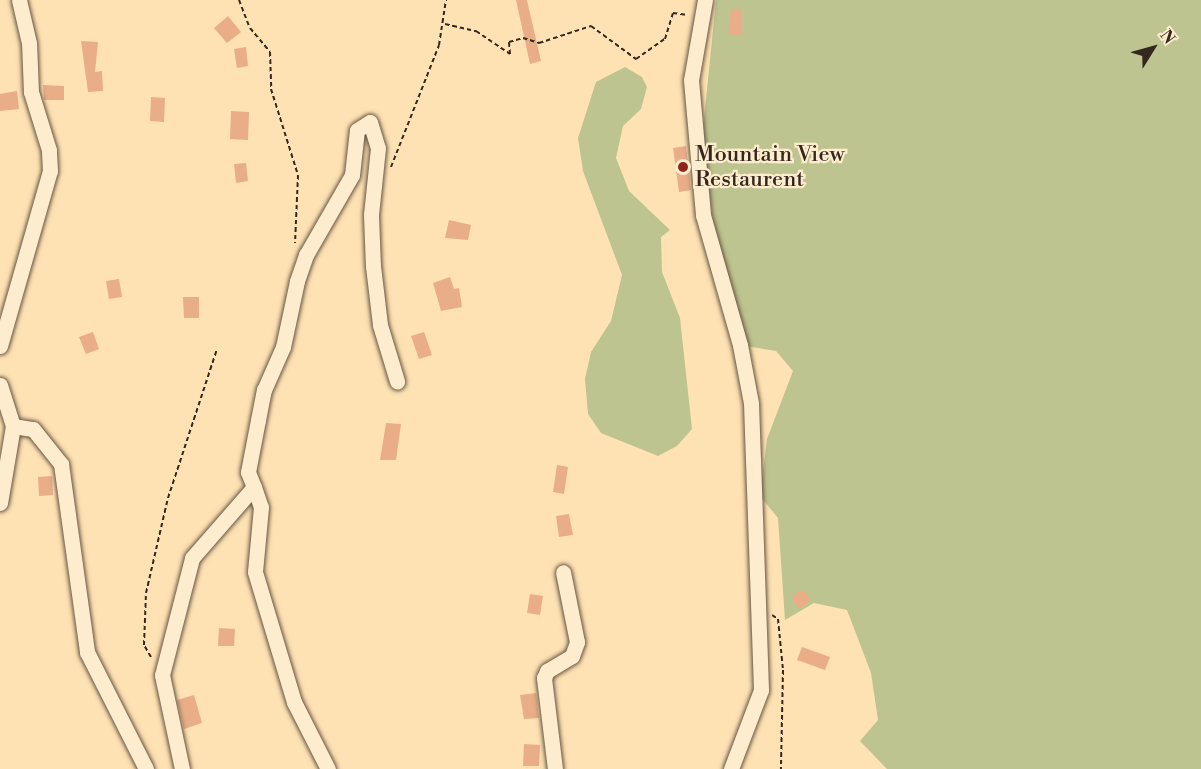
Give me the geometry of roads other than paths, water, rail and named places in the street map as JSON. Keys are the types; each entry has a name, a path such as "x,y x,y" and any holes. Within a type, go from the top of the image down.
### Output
{"street":[{"path":"0,346 50,171 49,150 31,92 29,43 20,0"},
{"path":"705,1 691,80 704,214 751,403 760,690 731,769"},
{"path":"328,769 294,702 255,572 261,507 248,472 264,390 283,347 306,255 352,175 357,130 370,122 378,148 373,266 380,324 397,381"},
{"path":"0,385 13,426 0,503"},
{"path":"13,426 33,429 61,464 87,652 146,769"},
{"path":"182,769 162,675 192,558 254,487"},
{"path":"555,769 544,678 547,671 572,656 577,642 563,572"}],"place":[{"name":"Mountain View Restaurent","path":"683,167"}]}
